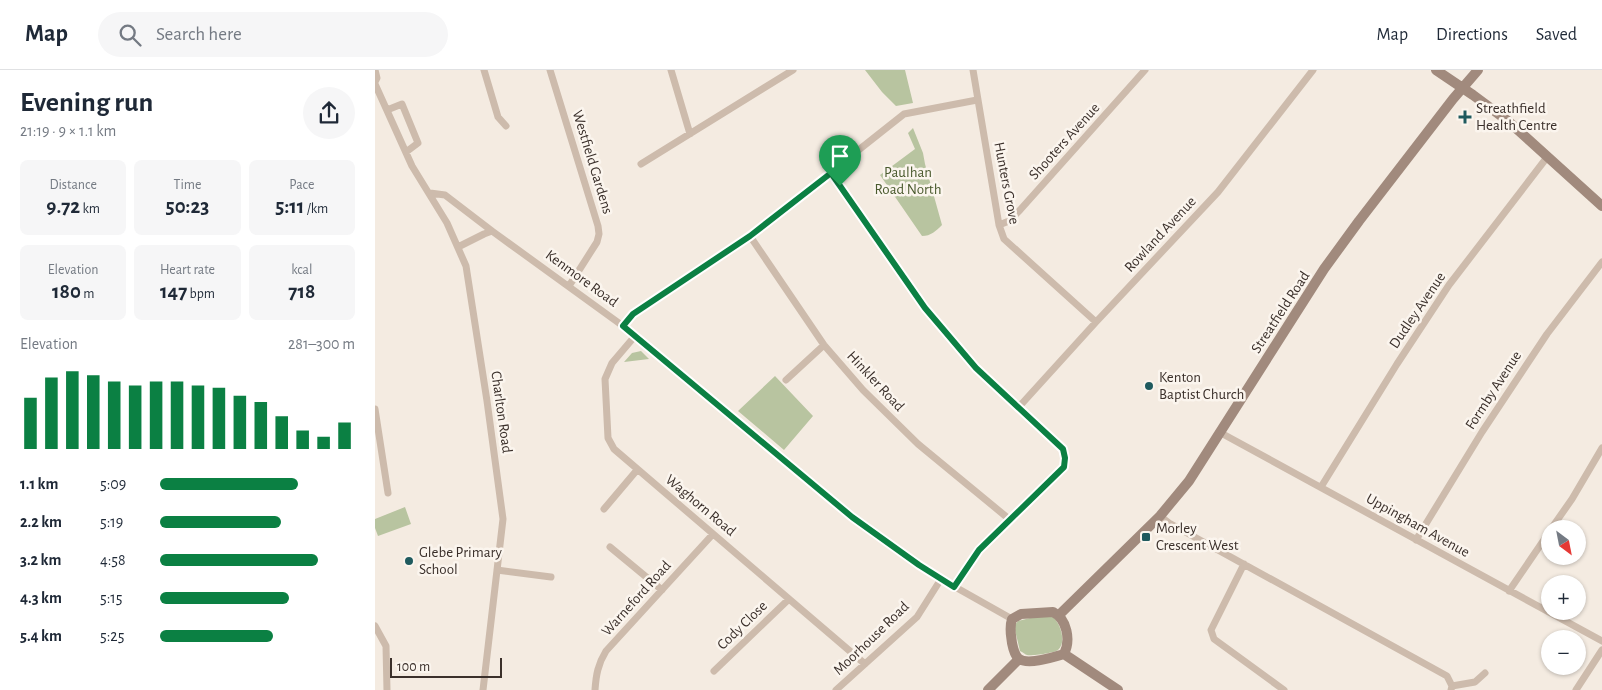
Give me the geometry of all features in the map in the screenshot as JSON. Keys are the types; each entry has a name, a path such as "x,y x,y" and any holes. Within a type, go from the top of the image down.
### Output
{"street":[{"name":"Charlton Road","path":"375,70 377,78 375,85 412,166 447,223 466,266 503,519 483,690"},
{"path":"487,70 497,117 506,126"},
{"name":"Westfield Gardens","path":"550,70 599,234 597,242 569,286"},
{"path":"671,70 690,134"},
{"path":"641,164 793,70"},
{"name":"Hunters Grove","path":"973,70 999,225 1004,238 1096,322"},
{"name":"Shooters Avenue","path":"999,225 1009,221 1020,210 1145,70"},
{"name":"Rowland Avenue","path":"1018,408 1218,192 1313,70"},
{"path":"1436,70 1508,121 1602,206"},
{"name":"Streatfield Road","path":"1059,615 1160,516 1189,481 1324,269 1359,221 1477,70"},
{"path":"623,326 633,314 750,236 904,114 977,100"},
{"path":"387,110 402,104 418,143 406,152"},
{"name":"Dudley Avenue","path":"1321,487 1397,364 1449,286 1548,156"},
{"path":"831,173 925,308 976,368 1063,449 1064,467 979,550 954,587"},
{"name":"Kenmore Road","path":"430,193 445,195 623,326 874,534 941,579 1012,620"},
{"path":"458,247 492,231"},
{"name":"Hinkler Road","path":"750,236 824,345 863,390 905,432 1009,519"},
{"name":"Formby Avenue","path":"1416,540 1482,432 1547,334 1602,262"},
{"name":"Waghorn Road","path":"635,336 612,363 605,378 608,438 613,448 865,664"},
{"path":"786,380 824,345"},
{"path":"375,408 388,493"},
{"name":"Uppingham Avenue","path":"1221,433 1602,641"},
{"path":"1558,520 1602,448"},
{"path":"604,509 637,470"},
{"path":"1160,516 1169,523 1447,676 1451,688 1475,682 1485,673"},
{"name":"Warneford Road","path":"595,690 596,673 603,655 713,534"},
{"path":"1509,591 1541,545"},
{"path":"610,547 662,590"},
{"path":"1244,564 1211,630 1214,639 1284,690"},
{"path":"497,570 551,577"},
{"name":"Moorhouse Road","path":"836,690 917,617 941,579"},
{"name":"Cody Close","path":"715,672 789,599"},
{"path":"1053,612 1059,615 1065,625 1068,646 1064,654 1052,658 1025,662 1019,659 1014,652 1009,627 1012,620 1021,614 1053,612"},
{"path":"375,626 386,646 387,690"},
{"path":"1577,690 1602,650"},
{"path":"1064,654 1118,690"},
{"path":"988,690 1019,659"}],"green space":[{"path":"865,70 905,70 913,103 896,106"},
{"name":"Paulhan Road North","path":"913,128 923,153 942,225 933,233 925,236 922,236 880,175 915,149 908,133"},
{"path":"641,351 649,359 624,362 632,353"},
{"path":"775,376 813,416 784,450 738,411"},
{"path":"405,507 411,524 378,536 375,528 375,519"},
{"path":"1034,617 1053,617 1056,620 1062,638 1061,647 1058,650 1038,655 1026,655 1020,651 1014,626 1018,621"}],"place":[{"name":"Streathfield Health Centre","path":"1465,117"},
{"name":"Kenton Baptist Church","path":"1149,386"},
{"name":"Morley Crescent West","path":"1146,537"},
{"name":"Glebe Primary School","path":"409,561"}],"route":[{"path":"831,173 840,186 925,308 976,368 1063,449 1064,467 979,550 954,587 919,565 852,517 623,326 633,314 750,236 831,173"}]}
